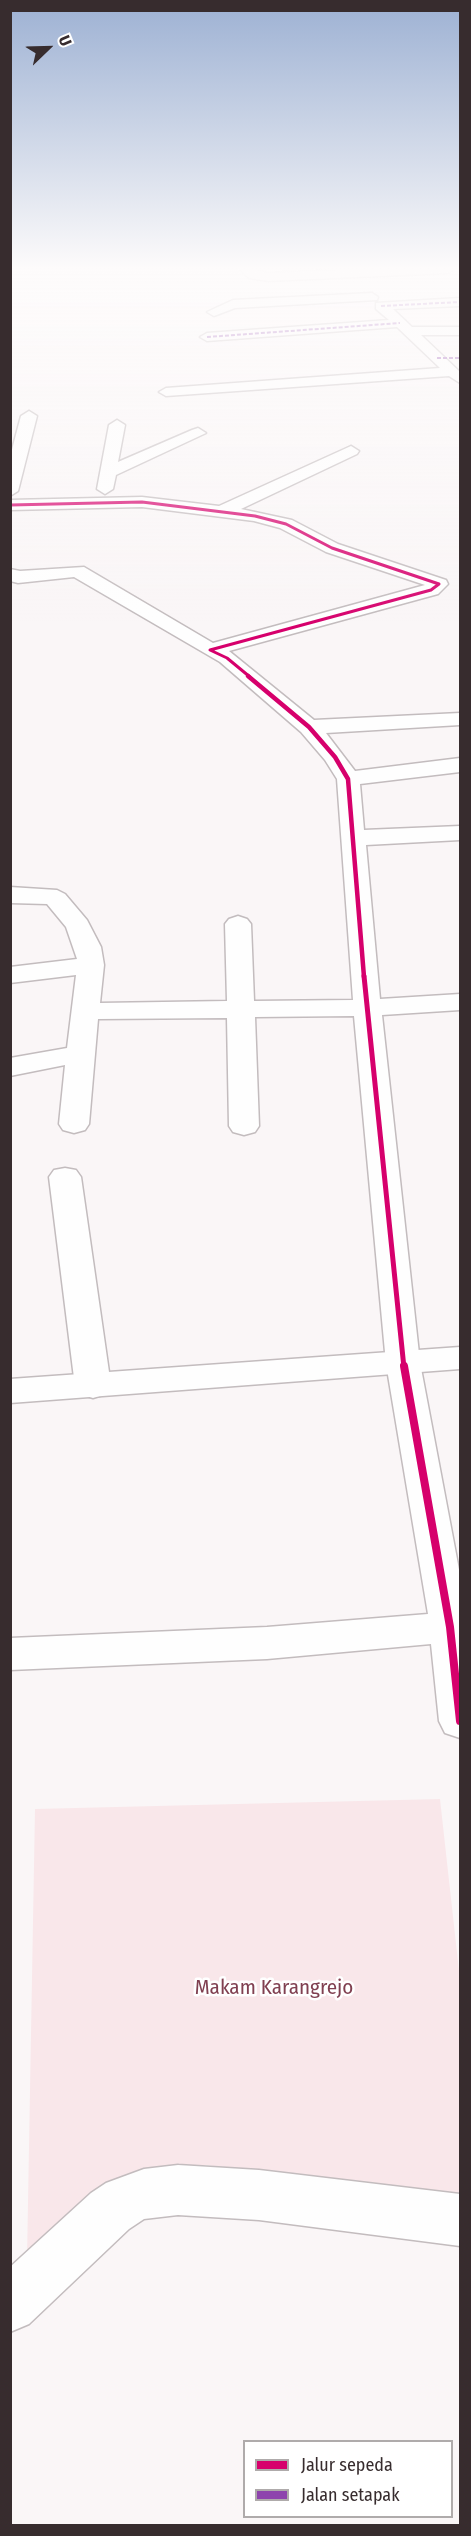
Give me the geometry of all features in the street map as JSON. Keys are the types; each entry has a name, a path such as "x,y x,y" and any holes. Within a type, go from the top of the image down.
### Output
{"street":[{"path":"166,392 250,387"},
{"path":"10,491 29,416"},
{"path":"101,502 110,472 117,425"},
{"path":"110,472 198,433"},
{"path":"223,511 351,451"},
{"path":"10,505 101,502 166,504 223,511 286,524 332,548 450,581"},
{"path":"10,574 18,577 76,571 227,658 309,727 335,757 348,779 403,1363 450,1627 460,1721"},
{"path":"210,650 431,590 450,581"},
{"path":"309,727 460,718"},
{"path":"348,779 460,765"},
{"path":"352,838 460,833"},
{"path":"10,895 48,895 56,899 78,925 88,947 91,965 74,1124"},
{"path":"238,924 244,1126"},
{"path":"10,975 91,965"},
{"path":"85,1011 368,1008 460,1002"},
{"path":"10,1067 81,1054"},
{"path":"65,1178 93,1386"},
{"path":"10,1391 460,1358"},
{"path":"10,1654 267,1642 450,1627"},
{"path":"10,2305 110,2211 126,2200 144,2194 178,2190 259,2195 460,2220"}],"green space":[{"name":"Makam Karangrejo","path":"440,1799 460,1980 460,2195 425,2196 206,2165 147,2172 27,2259 35,1809"}],"cycle path":[{"path":"10,505 142,502 255,516 286,524 332,548 439,584 431,590 210,650 227,658 309,727 335,757 348,779 367,1008 403,1363 450,1627 460,1721"}]}
